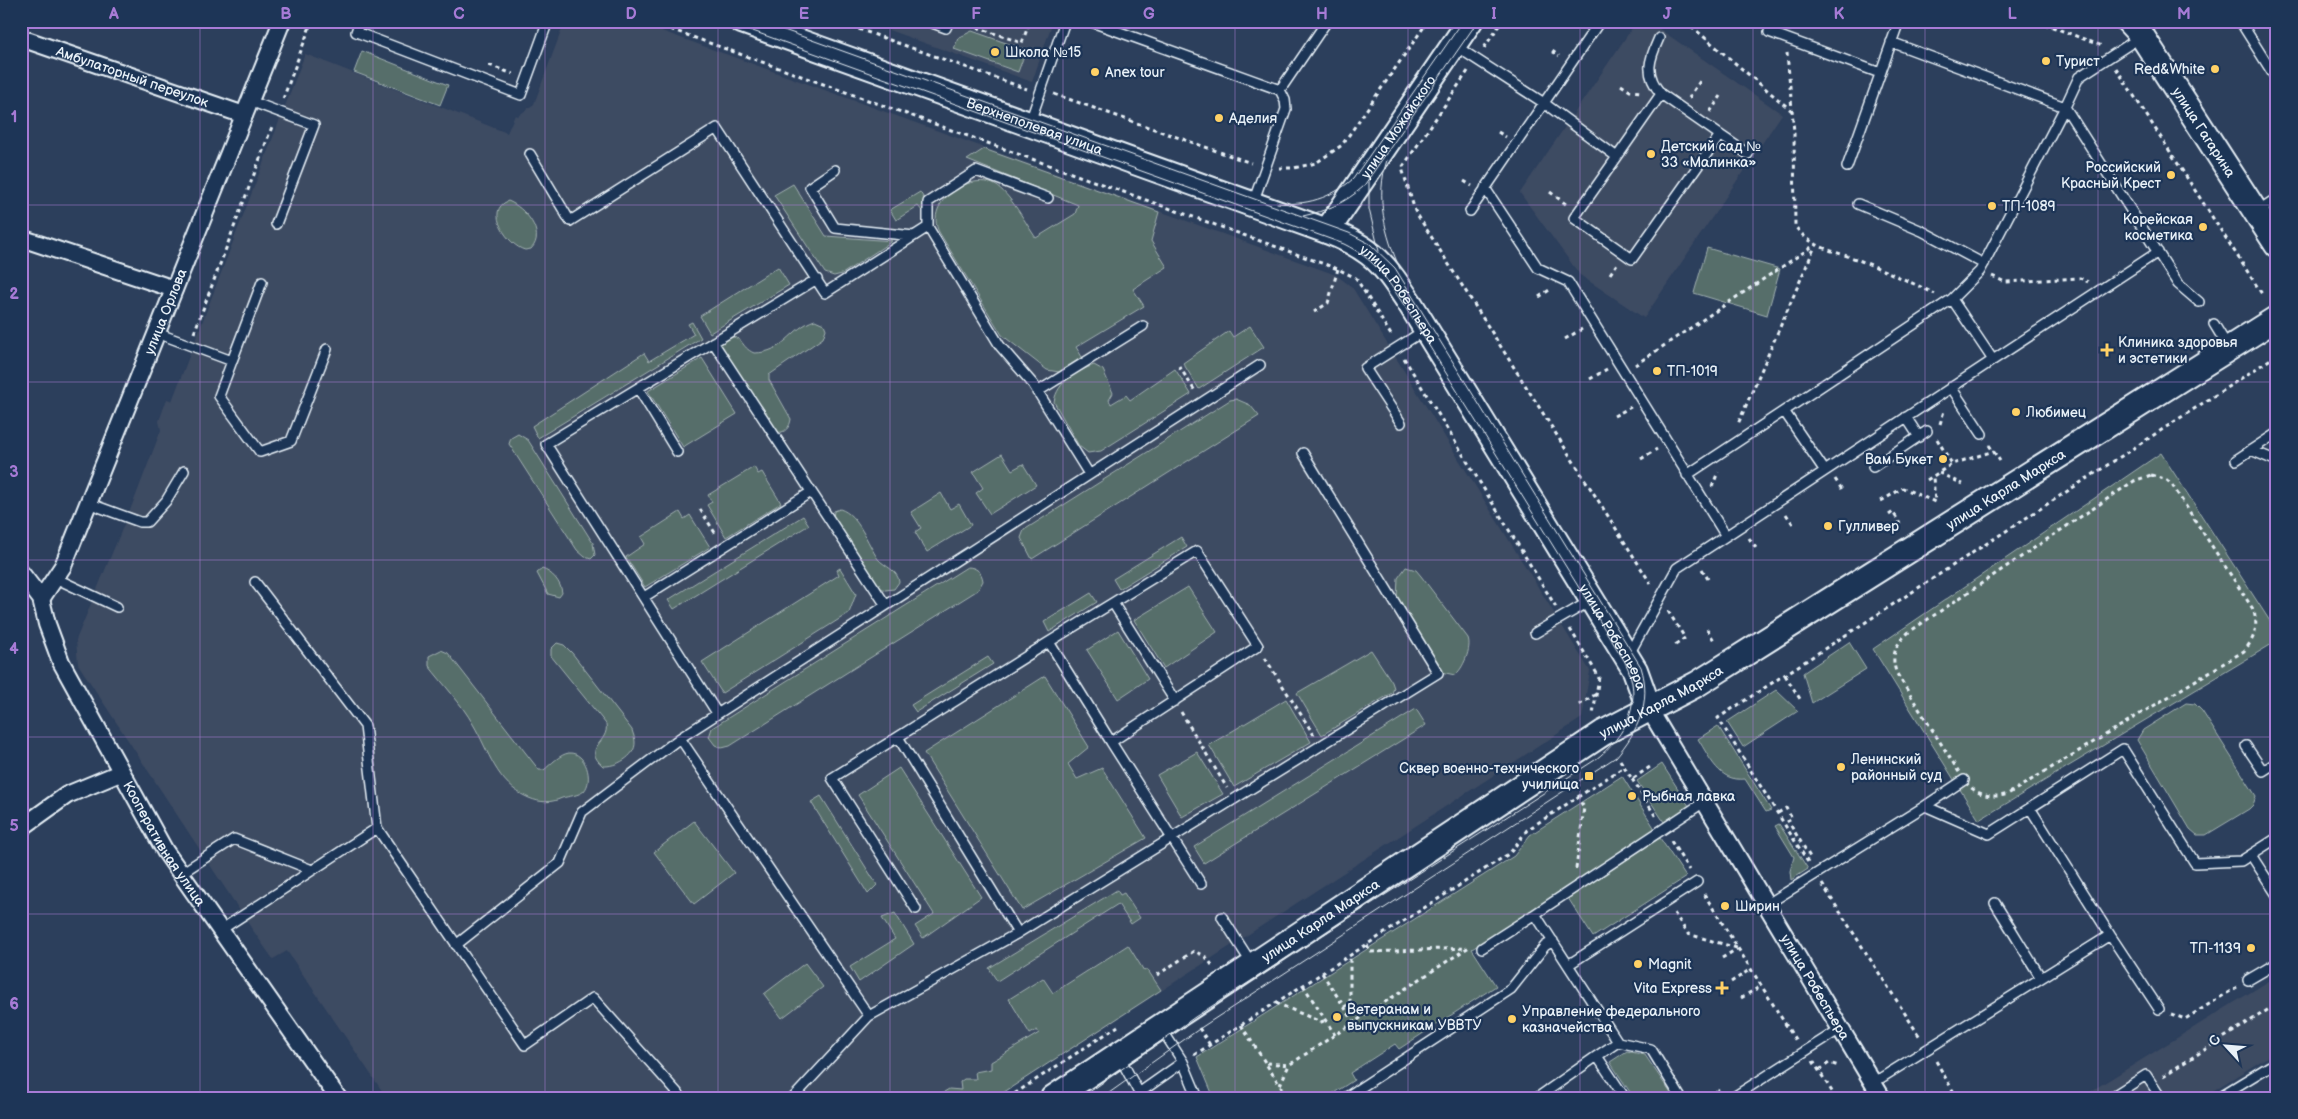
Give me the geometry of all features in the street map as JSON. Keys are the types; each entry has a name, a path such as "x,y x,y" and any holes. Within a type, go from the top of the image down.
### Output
{"main road":[{"name":"Верхнеполевая улица","path":"742,21 1327,231"},
{"name":"улица Можайского","path":"1327,231 1470,21"},
{"name":"улица Гагарина","path":"2135,29 2277,245"},
{"name":"улица Робеспьера","path":"1327,231 1358,244 1374,255 1387,268 1635,670 1648,709"},
{"name":"улица Карла Маркса","path":"1053,1098 1160,1026 1246,955 1602,733 1697,684 2277,318"}],"street":[{"name":"улица Орлова","path":"42,599 63,566 282,21"},
{"name":"Амбулаторный переулок","path":"21,38 247,108"},
{"path":"21,238 174,289"},
{"name":"Кооперативная улица","path":"21,573 42,599 47,624 61,662 164,851 338,1098"},
{"name":"улица Робеспьера","path":"1648,709 1882,1098"},
{"path":"21,828 67,795 120,772"}],"lane":[{"path":"360,21 356,32 521,95 548,21"},
{"path":"927,21 946,28 949,21"},
{"path":"1029,125 1065,21"},
{"path":"1089,21 1280,90 1285,100 1286,110 1252,205"},
{"path":"1280,90 1327,21"},
{"path":"1470,211 1600,21"},
{"path":"1772,21 1768,32 1880,73"},
{"path":"1847,167 1899,21"},
{"path":"2240,21 2277,80"},
{"path":"1687,475 1951,300 1982,267 2079,77 2109,57 2135,29"},
{"path":"1659,38 1651,56 1650,72 1653,84 1661,94 1748,154"},
{"path":"1891,42 2065,107 2178,284 2199,302"},
{"path":"1454,45 1544,104 1617,157"},
{"path":"1661,94 1574,218 1632,259 1720,135"},
{"path":"247,108 278,111 314,125 276,224"},
{"path":"530,154 570,221 717,128 825,293 928,227"},
{"path":"835,170 810,187 835,228 914,236"},
{"path":"1048,198 976,171 928,202 928,227 1000,346 1037,392 1089,474"},
{"path":"1485,188 1538,268 1568,282 1726,536"},
{"path":"2256,212 2277,198"},
{"path":"1858,204 1922,231 1982,267"},
{"path":"1627,657 1677,568 2158,252"},
{"path":"717,713 546,444 816,279"},
{"path":"262,282 219,396 260,452 291,441 327,349"},
{"path":"1951,300 1993,360"},
{"path":"2214,324 2229,348"},
{"path":"1037,392 1143,326"},
{"path":"1401,423 1365,368 1426,329"},
{"path":"157,333 232,361"},
{"path":"713,342 885,604"},
{"path":"456,945 560,864 582,812 680,738 885,604 1260,365"},
{"path":"1951,387 1982,434"},
{"path":"638,388 677,452"},
{"path":"1784,411 1825,470"},
{"path":"1906,417 1919,437"},
{"path":"1873,467 1927,431"},
{"path":"2236,460 2277,433"},
{"path":"2251,450 2277,461"},
{"path":"793,1098 868,1016 1018,933 1438,673 1303,453"},
{"path":"88,503 140,522 147,522 166,501 184,471"},
{"path":"644,597 811,492"},
{"path":"916,909 832,778 1197,551 1258,646 1111,742"},
{"path":"55,578 117,607"},
{"path":"255,582 365,726 377,828 525,1045 593,998 682,1098"},
{"path":"1534,633 1592,600"},
{"path":"1113,603 1174,701"},
{"path":"1049,642 1201,884"},
{"path":"898,737 1018,933"},
{"path":"680,738 868,1016"},
{"path":"2246,746 2263,771 2277,762"},
{"path":"1925,806 1989,834 2123,749 2196,863 2241,861 2277,838"},
{"path":"1766,905 1964,780"},
{"path":"1478,945 1534,914 1704,802"},
{"path":"2030,808 2110,936 2159,1009"},
{"path":"219,931 377,828"},
{"path":"180,874 234,839 312,870"},
{"path":"2250,855 2277,895"},
{"path":"1568,965 1697,882"},
{"path":"1995,903 2041,978"},
{"path":"1534,914 1618,1042 1651,1049 1681,1098"},
{"path":"1222,917 1246,955"},
{"path":"1873,1083 2110,936"},
{"path":"1345,1098 1511,989 1545,946 1553,942"},
{"path":"2248,980 2277,964"},
{"path":"1160,1026 1183,1062 1198,1098"},
{"path":"1732,1098 1840,1029"},
{"path":"1537,1098 1618,1042"},
{"path":"1118,1054 1139,1095 1183,1062"},
{"path":"1597,1056 1624,1098"},
{"path":"2226,1098 2224,1094 2270,1066"},
{"path":"2110,1098 2146,1075 2161,1098"}],"path":[{"path":"189,345 312,21"},
{"path":"648,21 1338,268 1356,278 1599,677 1592,717"},
{"path":"959,21 1022,43 1030,21"},
{"path":"1266,168 1294,168 1316,163 1342,145 1428,21"},
{"path":"1502,21 1402,168 1415,211 1639,565"},
{"path":"1685,21 1793,111"},
{"path":"2037,21 2101,45 2262,294"},
{"path":"1784,38 1793,111 1795,226 1803,238 1835,253 1874,266 1951,300"},
{"path":"1550,192 1578,212"},
{"path":"1624,372 1816,244"},
{"path":"1705,504 1727,448 1816,244"},
{"path":"1982,267 2005,282 2080,278 2101,288"},
{"path":"1314,312 1328,303 1338,268"},
{"path":"1539,297 1552,288"},
{"path":"1565,339 1585,327"},
{"path":"1957,1098 1928,1049 1718,718 2277,354"},
{"path":"1180,366 1202,402"},
{"path":"1590,379 1610,367"},
{"path":"1938,429 1951,387"},
{"path":"1614,416 1633,406"},
{"path":"1982,434 2000,461"},
{"path":"1936,437 1952,464"},
{"path":"1640,458 1659,448"},
{"path":"1927,480 1952,464 1994,451"},
{"path":"1939,473 1963,484"},
{"path":"2151,475 2167,480 2253,610 2256,626 2251,643 2244,651 2008,794 1998,797 1987,796 1974,791 1964,780 1897,674 1893,657 1900,639 2134,481 2151,475"},
{"path":"1882,501 1903,488 1935,502 1933,477"},
{"path":"700,509 723,547"},
{"path":"1889,515 1893,512 1900,524"},
{"path":"1707,629 1715,642"},
{"path":"1674,646 1686,638"},
{"path":"1258,646 1321,746"},
{"path":"1785,675 1802,702"},
{"path":"1579,705 1596,694"},
{"path":"1174,701 1234,800"},
{"path":"1620,760 1761,986 1797,1042 1807,1050 1836,1098"},
{"path":"1183,1062 1510,853 1526,830 1624,767"},
{"path":"1632,780 1650,767"},
{"path":"1575,878 1584,807 1577,797"},
{"path":"1778,813 1786,808 1792,819 1788,821 1810,857 1807,859"},
{"path":"1666,901 1688,934 1738,948"},
{"path":"1367,945 1371,952 1467,948 1478,945"},
{"path":"1280,1085 1289,1065 1467,948 1478,945"},
{"path":"1722,958 1738,948"},
{"path":"1157,974 1194,951 1206,957 1212,965"},
{"path":"1204,970 1212,965 1246,955"},
{"path":"1344,1007 1350,1004 1350,955"},
{"path":"1730,982 1751,969"},
{"path":"1322,973 1354,1022"},
{"path":"2159,1009 2184,1019 2248,980"},
{"path":"1303,985 1335,1035"},
{"path":"1741,998 1761,986"},
{"path":"1276,1003 1321,1022 1326,1020"},
{"path":"2152,1083 2277,1004"},
{"path":"1008,1098 1124,1022"},
{"path":"1241,1025 1288,1098"},
{"path":"1266,1063 1289,1065"},
{"path":"1819,1070 1829,1063 1839,1066"}],"shaded area":[{"path":"565,21 634,21 1336,275 1352,287 1590,671 1582,718 996,1098 387,1098 287,951 273,959 252,929 78,664 76,640 135,498 161,430 159,421 167,399 172,401 305,54 507,133 515,115 518,116 534,104"},
{"name":"Школа №15","path":"864,21 1053,21 1032,82"},
{"name":"Детский сад № 33 «Малинка»","path":"1637,21 1648,21 1782,114 1644,318 1580,275 1520,193"},
{"path":"2277,976 2277,1051 2211,1092 2214,1098 2080,1098"}],"green space":[{"path":"972,31 1026,50 1018,72 954,49 958,38"},
{"path":"362,51 448,85 440,105 354,72"},
{"path":"984,149 1159,212 1151,241 1167,267 1133,289 1144,306 1076,347 1082,357 1059,372 1047,370 1002,335 939,232 936,221 938,210 943,200 962,186 973,182 985,182 1001,189 1036,238 1075,214 1078,205 967,160"},
{"path":"793,184 826,236 892,241 842,274 834,276 825,273 774,195"},
{"path":"920,192 926,202 923,212 918,206 896,220 890,210"},
{"path":"508,201 521,209 532,221 536,236 535,243 531,249 525,250 518,247 501,227 498,212 501,206"},
{"path":"1707,248 1780,269 1767,315 1694,293"},
{"path":"778,267 789,285 710,333 700,316"},
{"path":"815,320 824,324 826,329 823,338 769,375 769,380 791,419 790,425 786,429 782,432 776,432 718,344 727,336 733,337 740,340 746,348 754,353 764,352 780,345 806,324"},
{"path":"692,322 701,338 538,438 532,426 644,353 649,361 694,334 688,324"},
{"path":"1250,326 1264,347 1199,389 1183,363 1229,331 1233,337"},
{"path":"702,358 737,414 683,447 648,391"},
{"path":"1094,365 1103,370 1113,393 1109,400 1111,404 1126,395 1130,400 1175,369 1191,394 1101,451 1088,453 1079,446 1054,402 1059,388 1069,378 1081,370"},
{"path":"1236,399 1250,405 1259,416 1032,559 1021,538 1024,530 1230,400"},
{"path":"518,434 528,440 593,543 595,555 591,559 585,557 577,550 509,444 511,438"},
{"path":"2161,453 2277,632 2277,641 1979,820 1873,649"},
{"path":"1002,454 1012,470 1023,464 1036,485 990,514 976,493 983,488 973,472"},
{"path":"754,467 758,474 762,472 781,503 726,537 707,505 712,502 708,495"},
{"path":"941,493 950,509 959,504 971,525 927,552 915,532 921,528 911,512"},
{"path":"840,509 852,517 862,530 878,559 896,574 899,582 894,589 885,590 877,586 833,518 834,511"},
{"path":"680,512 684,519 690,515 710,547 645,587 626,557 645,544 641,537"},
{"path":"803,516 809,525 674,609 668,600"},
{"path":"1181,537 1187,547 1119,589 1113,579"},
{"path":"967,567 976,569 981,575 983,581 978,590 730,746 722,748 715,745 709,737 712,728"},
{"path":"1406,567 1416,570 1468,638 1469,647 1466,658 1455,675 1441,672 1397,598 1398,578"},
{"path":"840,568 856,594 849,613 722,693 702,662 839,575 837,570"},
{"path":"542,569 549,572 558,581 562,593 559,597 548,594 537,573"},
{"path":"1188,587 1217,632 1164,668 1134,620"},
{"path":"1091,593 1097,602 1049,632 1044,622"},
{"path":"1118,630 1148,679 1118,699 1087,650"},
{"path":"1849,642 1866,669 1812,703 1803,673"},
{"path":"557,643 564,645 572,653 632,730 635,741 634,747 632,752 619,763 603,766 597,760 595,749 604,736 606,724 551,656 551,649"},
{"path":"441,650 448,653 539,770 544,770 562,755 569,753 580,757 587,768 588,774 587,786 582,793 554,801 542,802 518,792 501,776 468,716 429,666 429,656"},
{"path":"1371,650 1392,682 1394,688 1392,693 1322,735 1297,693"},
{"path":"988,657 993,664 916,712 911,705"},
{"path":"1045,676 1089,747 1068,764 1077,779 1102,768 1146,838 1022,910 924,753"},
{"path":"1776,690 1798,711 1743,747 1727,722"},
{"path":"1286,699 1311,742 1234,787 1209,745"},
{"path":"2186,703 2195,704 2202,711 2256,796 2253,805 2249,809 2206,835 2197,835 2190,829 2137,740 2143,730"},
{"path":"1416,709 1426,725 1204,863 1194,847"},
{"path":"1718,726 1771,810 1766,812 1745,779 1728,777 1716,767 1707,754 1698,739"},
{"path":"1197,752 1223,794 1182,817 1157,775"},
{"path":"1662,764 1689,806 1664,822 1637,781"},
{"path":"899,768 981,897 923,938 915,926 934,914 858,795"},
{"path":"1622,776 1655,829 1472,949 1496,986 1399,1049 1395,1044 1350,1073 1354,1080 1326,1098 1214,1098 1197,1057 1514,856 1530,835"},
{"path":"821,796 877,885 868,894 811,802"},
{"path":"694,821 734,873 694,904 654,852"},
{"path":"1779,824 1808,869 1791,880 1790,871 1794,857 1775,826"},
{"path":"1660,838 1686,877 1593,937 1568,898"},
{"path":"1117,890 1120,895 1124,893 1140,918 1131,924 1118,904 997,981 989,968"},
{"path":"895,913 914,944 859,982 850,967 895,939 882,918"},
{"path":"1128,945 1144,971 1147,969 1161,990 995,1098 945,1098 944,1092 949,1089 961,1090 960,1082 964,1079 976,1079 975,1072 991,1069 991,1062 1039,1033 1037,1030 1030,1034 1009,999 1043,978 1053,993"},
{"path":"805,963 823,987 782,1018 764,994"},
{"path":"1627,1051 1645,1055 1674,1098 1634,1098 1610,1062"}],"tram line":[{"path":"725,21 1344,244 1363,256 1378,268 1402,302 1625,662 1630,676 1633,690 1629,716 1624,728 1616,739 1595,760 1195,1017 1081,1098"},
{"path":"759,21 1349,233 1370,244 1395,268 1641,667 1645,692 1641,715 1631,737 1616,757 1202,1027 1102,1098"},
{"path":"1277,203 1288,204 1318,199 1345,186 1353,179 1463,21"},
{"path":"1303,216 1335,206 1363,187 1478,21"},
{"path":"1387,160 1383,174 1383,216 1390,243 1400,269"},
{"path":"1369,177 1369,209 1379,251"}],"place":[{"name":"Школа №15","path":"995,52"},
{"name":"Турист","path":"2046,61"},
{"name":"Red&White","path":"2215,69"},
{"name":"Anex tour","path":"1095,72"},
{"name":"Аделия","path":"1219,118"},
{"name":"Детский сад № 33 «Малинка»","path":"1651,154"},
{"name":"Российский Красный Крест","path":"2171,175"},
{"name":"ТП-1089","path":"1992,206"},
{"name":"Корейская косметика","path":"2203,227"},
{"name":"Клиника здоровья и эстетики","path":"2107,350"},
{"name":"ТП-1019","path":"1657,371"},
{"name":"Любимец","path":"2016,412"},
{"name":"Вам Букет","path":"1943,459"},
{"name":"Гулливер","path":"1828,526"},
{"name":"Ленинский районный суд","path":"1841,767"},
{"name":"Сквер военно-технического училища","path":"1589,776"},
{"name":"Рыбная лавка","path":"1632,796"},
{"name":"Ширин","path":"1725,906"},
{"name":"ТП-1139","path":"2251,948"},
{"name":"Magnit","path":"1638,964"},
{"name":"Vita Express","path":"1722,988"},
{"name":"Ветеранам и выпускникам УВВТУ","path":"1337,1017"},
{"name":"Управление федерального казначейства","path":"1512,1019"}]}
